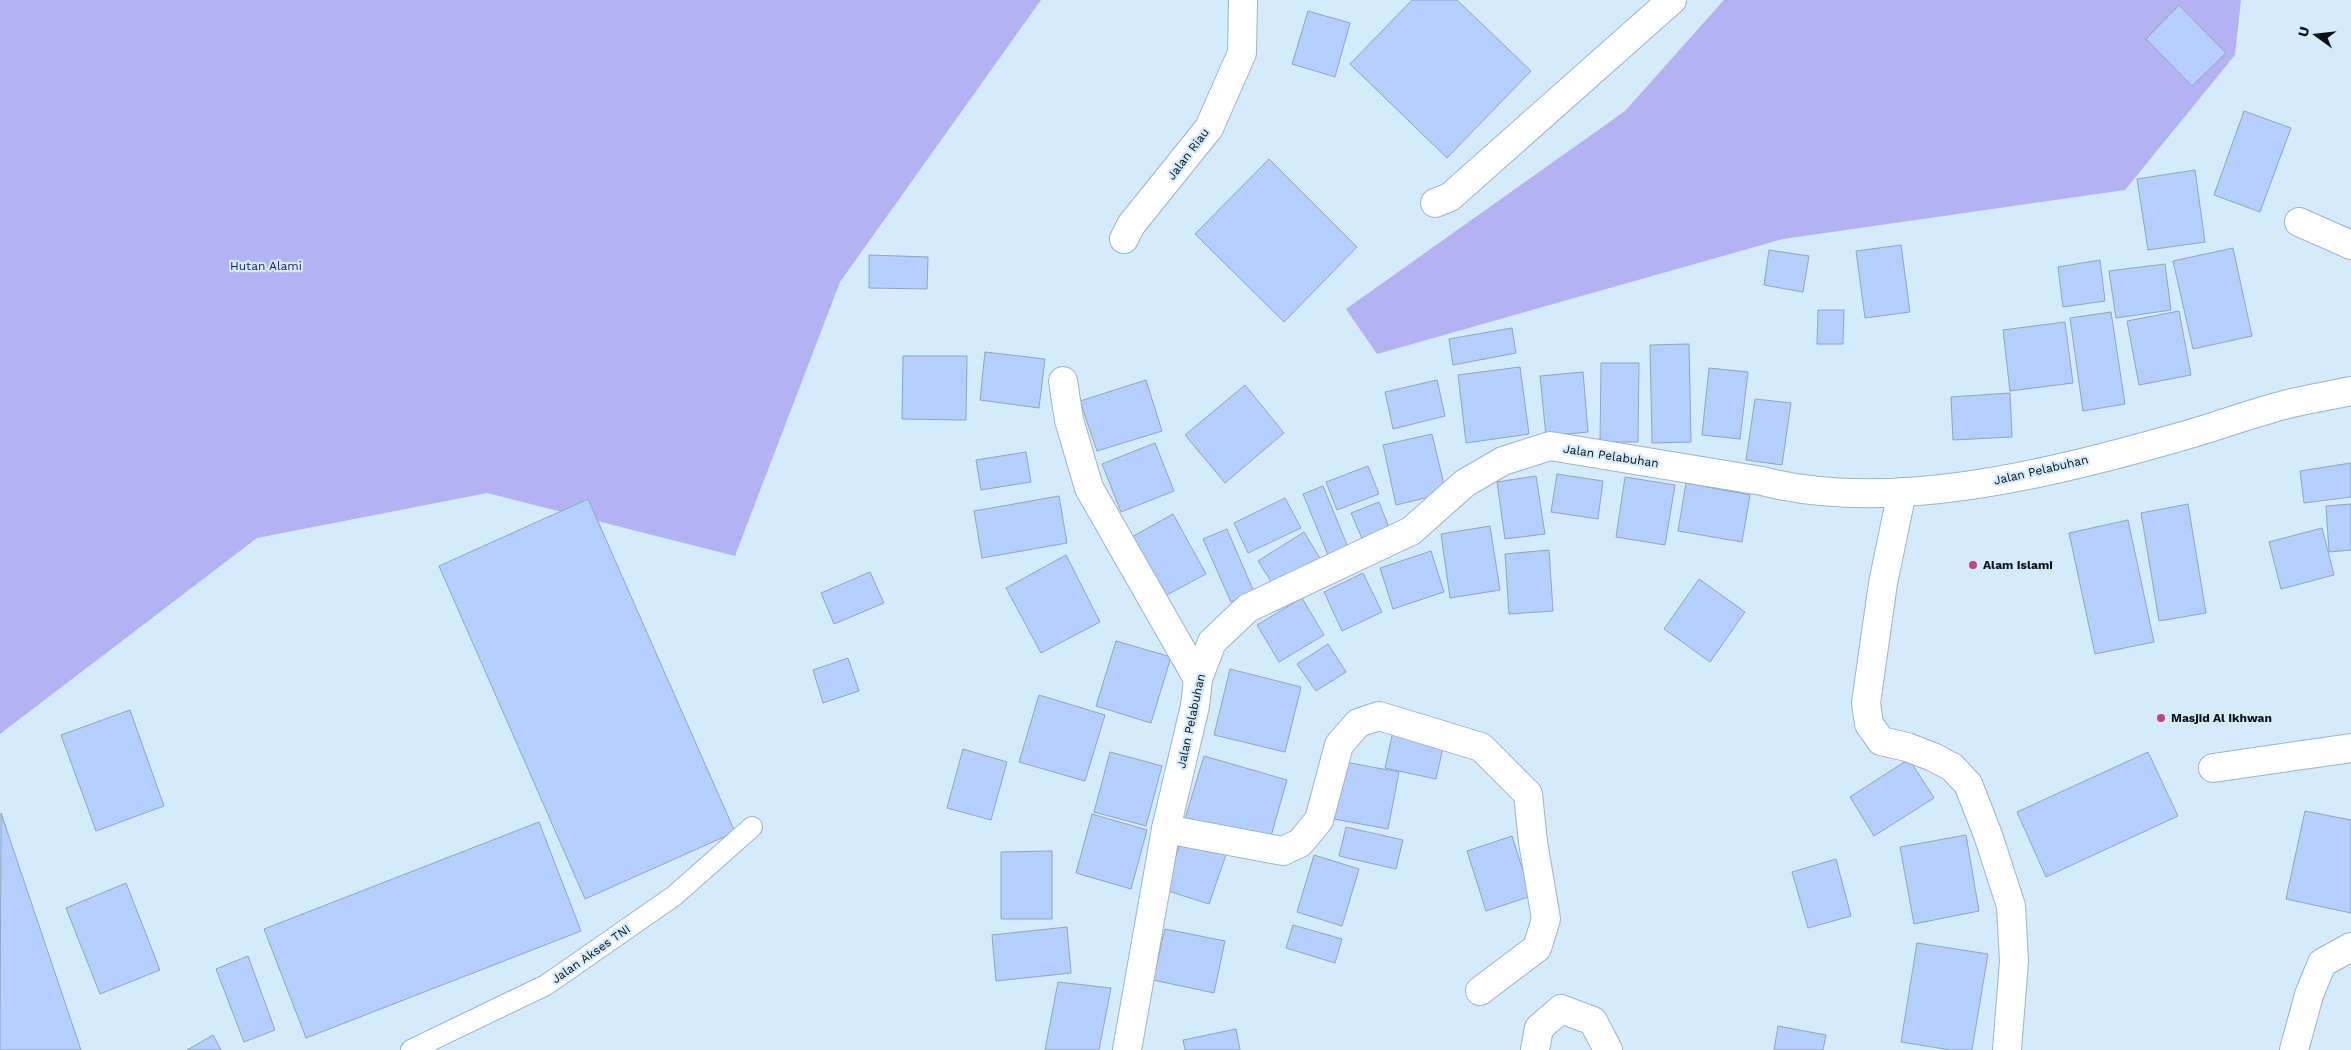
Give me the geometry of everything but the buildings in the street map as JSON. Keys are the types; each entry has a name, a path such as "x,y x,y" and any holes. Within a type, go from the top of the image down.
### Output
{"street":[{"name":"Jalan Riau","path":"1124,239 1131,225 1209,128 1242,53 1243,0"},
{"path":"1435,203 1450,196 1672,0"},
{"path":"2299,222 2351,244"},
{"path":"1064,381 1069,420 1089,488 1198,679"},
{"name":"Jalan Pelabuhan","path":"1126,1050 1166,829 1195,706 1198,679 1212,642 1248,608 1411,531 1465,483 1503,461 1550,446 1762,481 1790,488 1883,495 2010,480 2171,439 2285,405 2351,391"},
{"path":"1902,492 1883,583 1870,665 1866,703 1868,724 1881,742 1907,747 1932,757 1952,767 1968,784 1988,835 2011,906 2014,961 2007,1050"},
{"path":"1166,829 1283,851 1300,843 1319,820 1339,745 1358,723 1379,716 1481,746 1528,794 1533,842 1546,919 1537,948 1480,991"},
{"path":"2213,768 2351,748"},
{"path":"2294,1050 2309,995 2322,963 2351,947"},
{"path":"1535,1050 1539,1028 1561,1009 1593,1021 1608,1050"}],"lane":[{"name":"Jalan Akses TNI","path":"411,1050 546,985 674,896 752,827"}],"green space":[{"name":"Hutan Alami","path":"0,0 1041,0 840,282 735,556 487,493 257,538 0,734"},
{"path":"1724,0 2241,0 2235,55 2125,190 1783,239 1377,354 1346,309 1625,111"}],"place":[{"name":"Alam Islami","path":"1973,565"},
{"name":"Masjid Al Ikhwan","path":"2161,718"}]}
